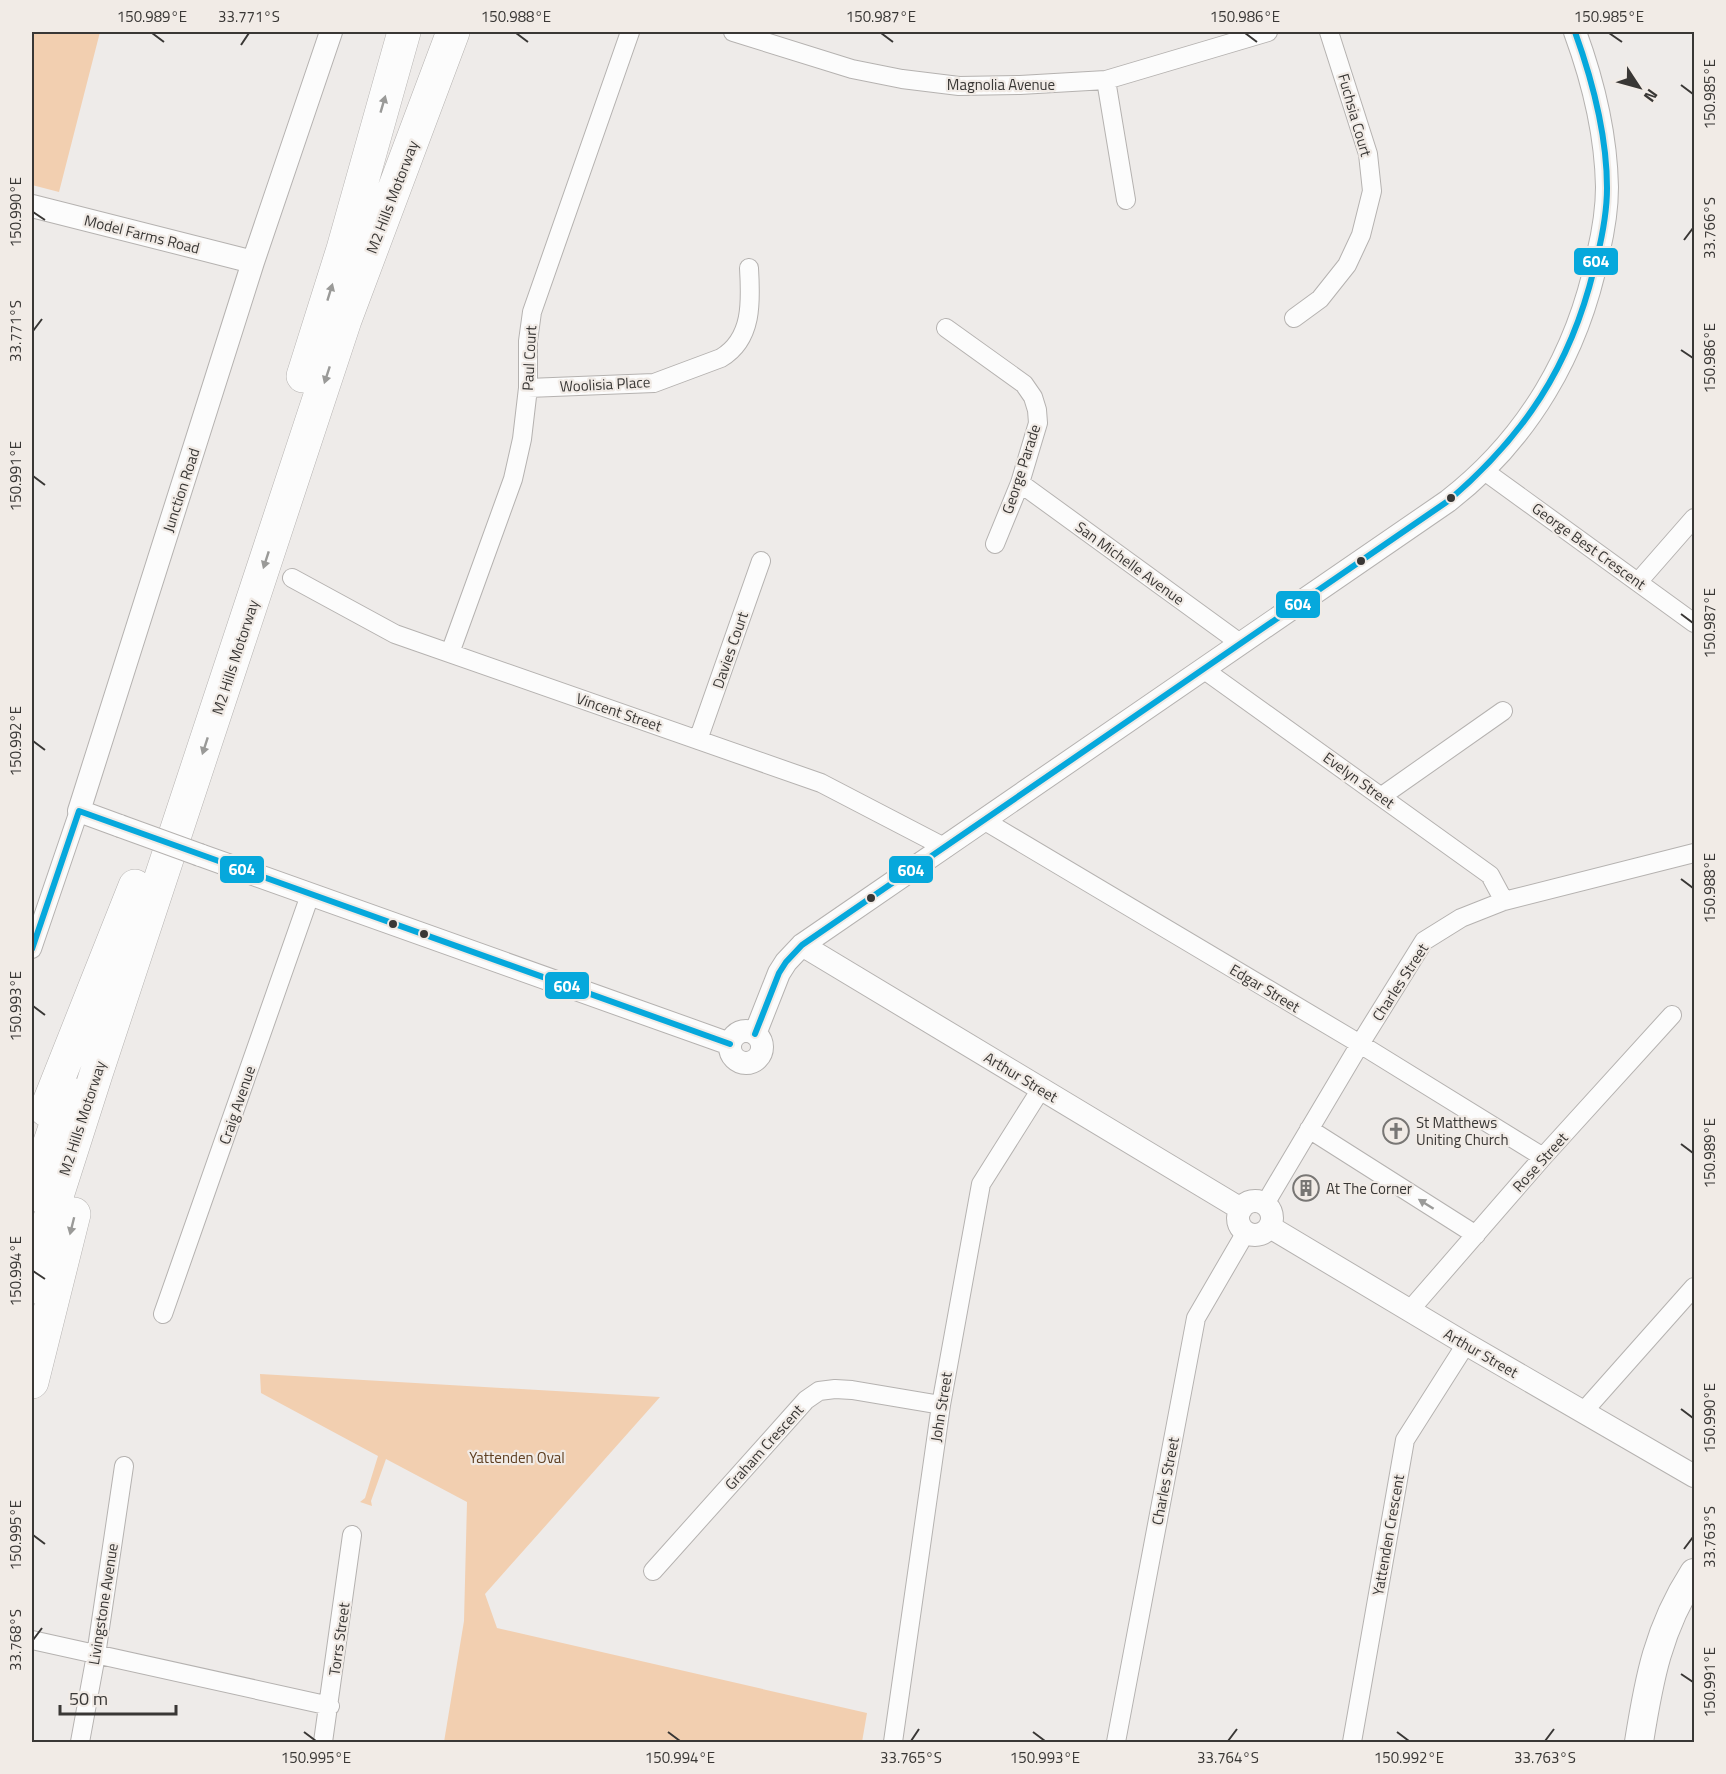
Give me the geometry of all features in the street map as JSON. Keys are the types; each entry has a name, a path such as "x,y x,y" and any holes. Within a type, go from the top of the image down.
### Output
{"highway":[{"name":"M2 Hills Motorway","path":"32,1195 310,354 343,249 404,32"},
{"name":"M2 Hills Motorway","path":"32,1287 49,1221 345,320 453,32"},
{"path":"32,1148 135,886"},
{"path":"32,1382 139,944"}],"main road":[{"path":"1640,1743 1649,1681 1664,1631 1695,1573"},
{"path":"1654,1743 1663,1687 1676,1642 1695,1603"}],"street":[{"name":"Junction Road","path":"32,949 79,812 253,262 331,32"},
{"name":"Paul Court","path":"450,653 513,479 522,439 528,388 528,341 532,312 630,32"},
{"name":"Magnolia Avenue","path":"733,32 852,69 902,79 959,86 1056,84 1106,80 1268,32"},
{"name":"Fuchsia Court","path":"1294,318 1320,299 1347,265 1361,235 1372,191 1368,154 1329,32"},
{"path":"79,812 730,1044 735,1058 744,1062 753,1060 760,1053 761,1048 761,1042 755,1034 779,973 802,945 1448,501 1483,470 1527,422 1548,390 1576,333 1593,280 1602,238 1607,188 1604,150 1597,106 1575,32"},
{"path":"1106,80 1126,200"},
{"name":"Model Farms Road","path":"32,206 253,262"},
{"name":"Woolisia Place","path":"528,388 654,383 721,358 731,352 742,338 752,303 749,268"},
{"name":"George Parade","path":"946,328 1024,384 1033,397 1037,410 1038,423 1020,483 995,544"},
{"name":"George Best Crescent","path":"1483,470 1695,623"},
{"name":"San Michelle Avenue","path":"1020,483 1240,643"},
{"path":"1638,582 1695,518"},
{"name":"Davies Court","path":"698,740 761,561"},
{"name":"Vincent Street","path":"292,578 395,634 820,783 946,848"},
{"name":"Evelyn Street","path":"1203,669 1490,875 1504,901"},
{"path":"1382,796 1503,711"},
{"name":"Edgar Street","path":"985,821 1360,1044 1543,1157"},
{"name":"Charles Street","path":"1265,1204 1424,942 1461,918 1504,901 1695,853"},
{"name":"Craig Avenue","path":"163,1314 310,895"},
{"name":"Arthur Street","path":"802,945 1241,1209"},
{"name":"Rose Street","path":"1410,1310 1543,1157 1672,1015"},
{"name":"John Street","path":"893,1743 941,1405 981,1184 1041,1089"},
{"path":"1309,1129 1476,1235"},
{"path":"1249,1203 1265,1204 1272,1218 1270,1227 1258,1235 1246,1232 1239,1223 1241,1209 1249,1203"},
{"name":"Arthur Street","path":"1270,1227 1466,1344 1695,1476"},
{"name":"Charles Street","path":"1116,1743 1196,1318 1246,1232"},
{"path":"1583,1412 1695,1287"},
{"name":"Yattenden Crescent","path":"1352,1743 1405,1440 1466,1344"},
{"name":"Graham Crescent","path":"653,1571 806,1400 819,1391 852,1390 941,1405"},
{"name":"Livingstone Avenue","path":"80,1743 96,1655 124,1466"},
{"name":"Torrs Street","path":"323,1743 330,1706 352,1535"},
{"path":"32,1640 330,1706"}],"green space":[{"path":"32,32 100,32 59,192 32,185"},
{"name":"Yattenden Oval","path":"260,1374 660,1397 485,1594 497,1628 867,1713 862,1742 444,1742 464,1621 467,1502 386,1459 371,1501 372,1506 360,1502 365,1498 378,1456 261,1393"}],"transit line":[{"name":"604","path":"755,1034 779,973 802,945 1448,501 1500,451 1540,397 1572,337 1594,269 1605,219 1607,198 1602,129 1588,70 1575,32"},
{"name":"604","path":"79,811 730,1044"},
{"name":"604","path":"32,949 79,811"}],"place":[{"name":"St Matthews Uniting Church","path":"1396,1131"},
{"name":"At The Corner","path":"1306,1188"}]}
